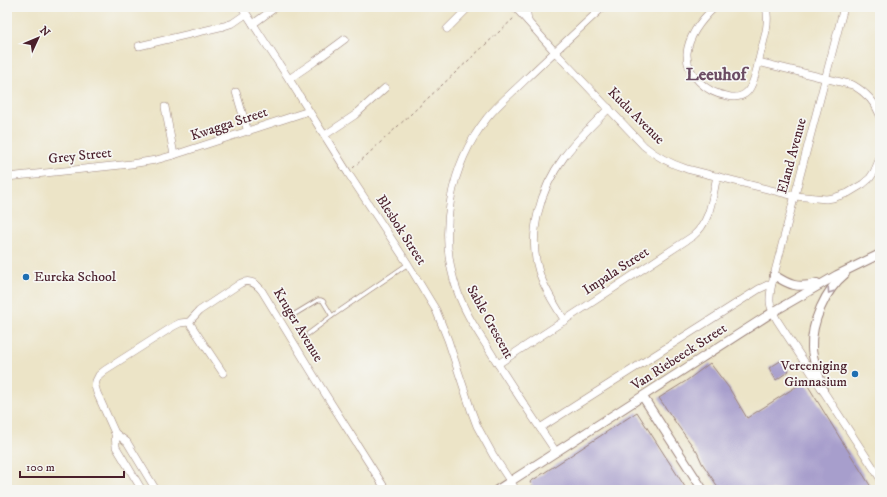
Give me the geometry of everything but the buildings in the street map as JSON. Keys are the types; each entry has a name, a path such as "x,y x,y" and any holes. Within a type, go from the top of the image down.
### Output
{"street":[{"name":"Blesbok Street","path":"242,7 289,78 436,310 448,340 477,426 493,455 516,490"},
{"path":"253,24 276,7"},
{"path":"447,29 469,7"},
{"path":"526,7 528,21"},
{"name":"Sable Crescent","path":"556,452 498,364 459,297 450,261 448,236 449,216 456,180 466,153 487,119 500,104 602,7"},
{"path":"715,7 702,20 695,30 687,52 688,63 690,70 704,87 714,93 725,96 737,96 744,94 750,88 767,26 768,17 766,7"},
{"name":"Eland Avenue","path":"773,312 769,302 773,279 844,7"},
{"name":"Kudu Avenue","path":"518,10 554,52 644,146 656,156 679,166 794,196 826,199 848,193 859,187 870,178 880,158"},
{"path":"139,46 224,26 233,23 246,14"},
{"path":"289,78 345,39"},
{"path":"758,62 826,78 860,89 873,102 880,115"},
{"path":"324,135 356,115 385,88"},
{"path":"236,92 248,132"},
{"path":"165,107 174,155"},
{"path":"564,321 539,273 534,240 537,217 548,185 563,158 576,142 609,108"},
{"name":"Kwagga Street","path":"156,160 248,132 309,111"},
{"name":"Grey Street","path":"7,177 156,160"},
{"name":"Impala Street","path":"498,364 687,241 698,232 707,217 717,176"},
{"name":"Van Riebeeck Street","path":"497,490 773,312 832,278 880,254"},
{"path":"823,390 812,350 817,317 826,298 836,283 859,264"},
{"path":"773,279 796,286 809,285 832,278"},
{"name":"Van Riebeeck Street","path":"540,428 773,279"},
{"name":"Kruger Avenue","path":"156,490 127,442 116,433 97,393 95,384 97,378 105,370 174,326 180,323 189,322 199,311 242,282 248,281 258,286 262,291 386,490"},
{"path":"773,312 880,478"},
{"path":"189,322 223,373"},
{"path":"643,396 703,490"},
{"name":"Kruger Avenue","path":"116,433 116,447 142,490"}],"lane":[{"path":"308,334 408,264"},
{"path":"290,317 318,300 323,301 332,316"}],"path":[{"path":"348,172 518,10"}],"place":[{"name":"Eureka School","path":"26,277"},
{"name":"Vereeniging Gimnasium","path":"855,374"}],"district":[{"name":"Leeuhof","path":"716,75"}]}
